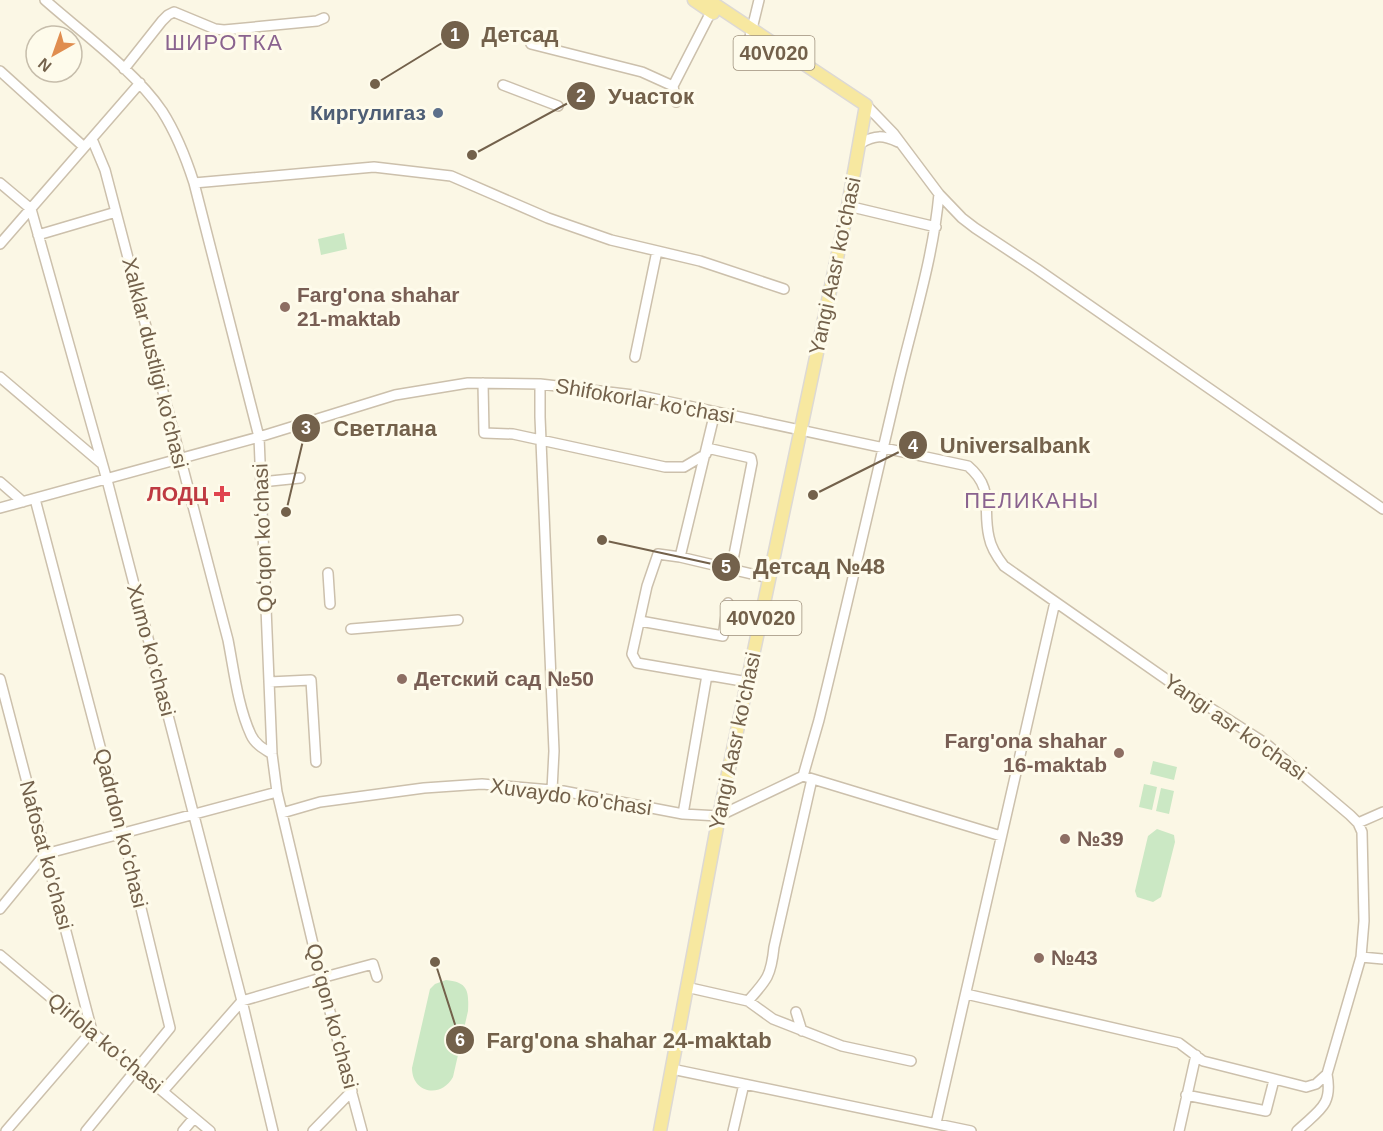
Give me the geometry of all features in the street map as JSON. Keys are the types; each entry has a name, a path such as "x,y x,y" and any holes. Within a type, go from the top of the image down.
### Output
{"main road":[{"name":"40V020","path":"694,0 710,6 861,106"},
{"name":"Yangi Aasr ko'chasi","path":"660,1131 719,816 861,143 861,106"}],"street":[{"name":"Qoʻqon koʻchasi","path":"45,0 140,83 162,111 184,152 194,183 259,437 272,754 277,792 321,978 362,1131"},
{"path":"751,33 759,0"},
{"path":"676,102 673,86 710,6"},
{"path":"124,69 162,21 174,12 215,29 224,30 317,21 324,18"},
{"path":"531,44 642,72 673,86"},
{"path":"0,71 84,147"},
{"path":"0,244 140,83"},
{"path":"503,85 558,106"},
{"path":"861,106 885,124 939,194 975,228 1383,509"},
{"path":"861,143 876,136 883,136 901,143"},
{"name":"Xalklar dustligi ko'chasi","path":"92,139 105,170 251,736 257,744 272,754"},
{"path":"194,183 374,167 451,176 545,217 611,240 700,261 784,289"},
{"path":"0,183 31,209"},
{"path":"748,1001 767,979 771,970 819,720 936,227 939,194"},
{"path":"848,206 936,227"},
{"name":"Xumo ko'chasi","path":"31,209 102,464 242,1001 273,1131"},
{"path":"38,235 116,212"},
{"path":"635,357 657,251"},
{"path":"0,377 102,464"},
{"path":"483,383 484,433 513,434 542,439 665,467 684,467 707,451 751,458 752,463 731,570"},
{"name":"Shifokorlar ko'chasi","path":"0,508 259,437 395,395 483,383 540,384 642,396 801,431"},
{"path":"540,384 554,751 552,790"},
{"path":"680,557 715,412"},
{"name":"Yangi asr ko'chasi","path":"801,431 968,466 976,473 985,489 988,534 1004,566 1265,743 1359,823"},
{"path":"261,482 300,478"},
{"path":"0,482 23,502"},
{"name":"Qadrdon koʻchasi","path":"35,499 123,834 170,1028 86,1131"},
{"path":"748,682 637,663 632,654 647,586 658,554 769,578"},
{"path":"328,573 330,604"},
{"path":"936,1123 1055,602"},
{"path":"640,621 723,636 728,603"},
{"path":"351,629 458,620"},
{"path":"683,814 707,675"},
{"name":"Nafosat ko'chasi","path":"0,679 92,1031"},
{"path":"269,682 311,680 316,762"},
{"path":"719,816 808,778 1001,836"},
{"name":"Xuvaydo ko'chasi","path":"282,813 320,802 424,788 482,784 552,790 683,814 719,816"},
{"path":"0,909 45,854 277,792"},
{"path":"966,994 1179,1043 1203,1061 1274,1080 1310,1086 1323,1080 1327,1074 1361,957 1364,921 1362,832 1359,823 1383,812"},
{"name":"Qirlola koʻchasi","path":"0,955 210,1131"},
{"path":"1361,957 1383,959"},
{"path":"163,1091 242,1001 373,964 377,977"},
{"path":"686,987 748,1001 773,1018 842,1046 911,1061"},
{"path":"796,1012 802,1031"},
{"path":"6,1131 92,1031"},
{"path":"1179,1131 1196,1055"},
{"path":"672,1069 971,1131"},
{"path":"1297,1131 1327,1102 1330,1090 1327,1074"},
{"path":"1186,1095 1266,1111 1274,1080"},
{"path":"734,1131 744,1084"},
{"path":"313,1131 352,1091"},
{"path":"183,1131 194,1118"},
{"path":"910,1131 912,1119"}],"green space":[{"path":"344,233 347,249 321,255 318,239"},
{"path":"1153,761 1177,767 1174,780 1150,774"},
{"path":"1144,784 1157,787 1152,810 1139,807"},
{"path":"1161,788 1174,791 1169,814 1156,811"},
{"path":"1157,829 1174,835 1175,842 1161,897 1153,902 1137,897 1135,891 1148,836"},
{"path":"446,980 459,983 466,989 468,1011 453,1077 442,1088 428,1090 417,1083 412,1068 430,989 435,984"}],"place":[{"name":"Детсад","path":"375,84"},
{"name":"Киргулигаз","path":"438,113"},
{"name":"Участок","path":"472,155"},
{"name":"Farg'ona shahar 21-maktab","path":"285,307"},
{"name":"ЛОДЦ","path":"222,494"},
{"name":"Universalbank","path":"813,495"},
{"name":"Светлана","path":"286,512"},
{"name":"Детсад №48","path":"602,540"},
{"name":"Детский сад №50","path":"402,679"},
{"name":"Farg'ona shahar 16-maktab","path":"1119,753"},
{"name":"№39","path":"1065,839"},
{"name":"№43","path":"1039,958"},
{"name":"Farg'ona shahar 24-maktab","path":"435,962"}],"district":[{"name":"ШИРОТКА","path":"224,42"},
{"name":"ПЕЛИКАНЫ","path":"1032,500"}]}
